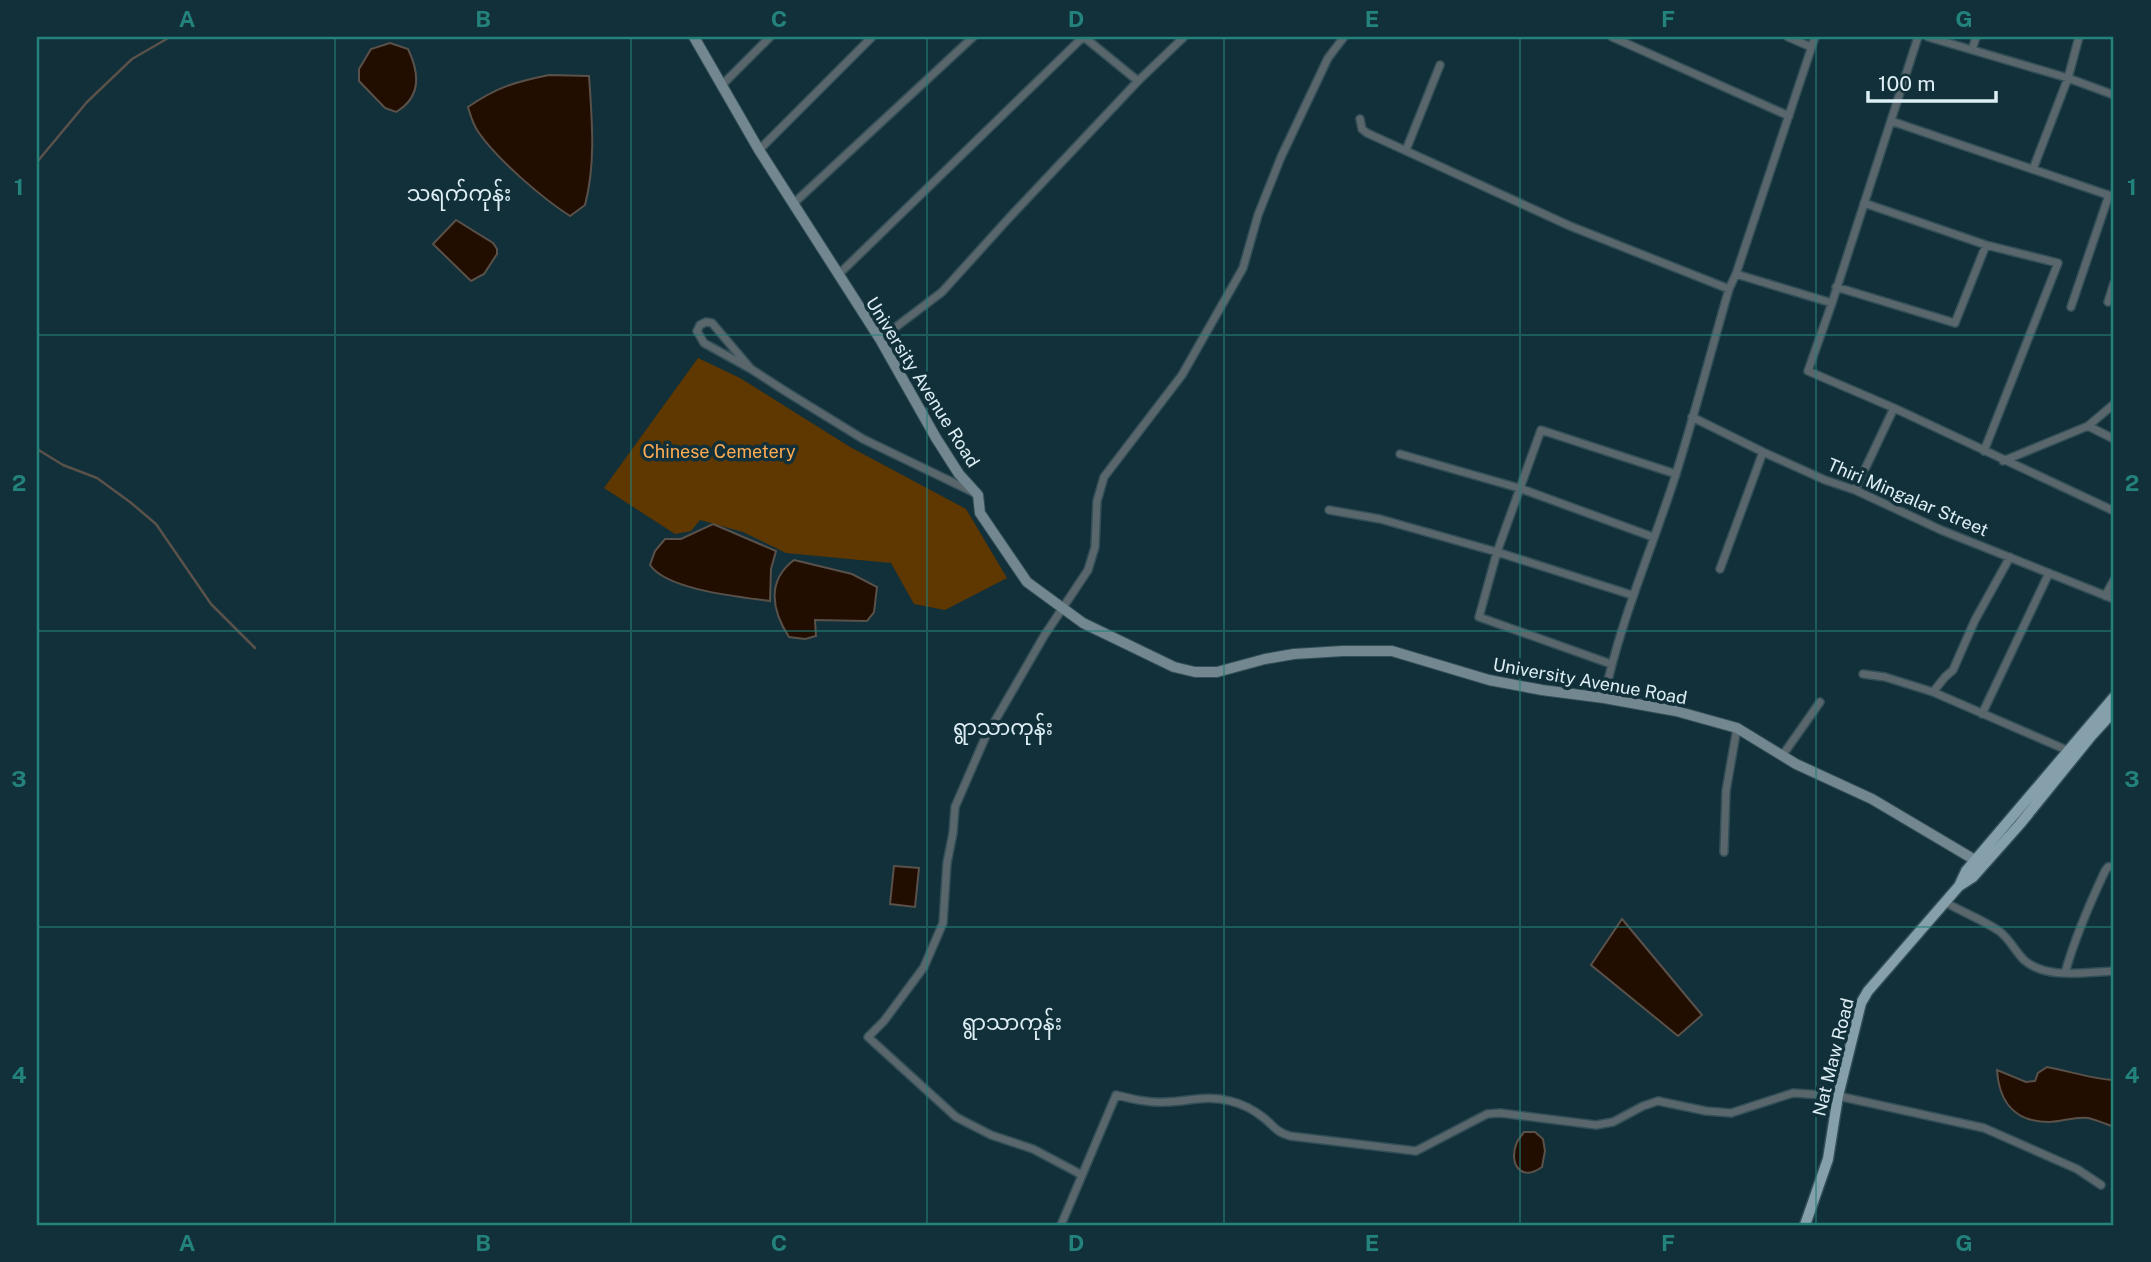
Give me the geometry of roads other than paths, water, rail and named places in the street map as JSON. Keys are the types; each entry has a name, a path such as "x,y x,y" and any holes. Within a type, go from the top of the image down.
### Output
{"main road":[{"name":"University Avenue Road","path":"694,37 759,150 880,339 936,438 959,474 978,495 980,513 1027,582 1083,623 1174,667 1195,672 1217,672 1294,654 1392,652 1489,680 1542,691 1604,698 1676,711 1737,728 1782,756 1872,799 1979,863"},
{"name":"Nat Maw Road","path":"1805,1225 1828,1159 1838,1096 1861,1003 1868,991 1959,886 1973,877 1979,863 2114,697"},
{"name":"Nat Maw Road","path":"1979,863 2020,824 2114,711"}],"street":[{"path":"722,85 770,37"},
{"path":"759,150 872,37"},
{"path":"794,203 973,37"},
{"path":"838,275 1084,37 1138,81"},
{"path":"880,339 942,292 1138,81 1184,37"},
{"path":"1082,1175 1033,1149 991,1135 956,1117 868,1037 884,1021 924,967 943,923 947,863 955,807 985,738 1044,636 1088,570 1095,547 1097,501 1104,477 1182,375 1244,268 1258,215 1281,157 1328,58 1344,37"},
{"path":"1612,37 1789,116"},
{"path":"1788,37 1811,47"},
{"path":"1604,698 1611,664 1632,595 1676,474 1729,289 1815,37"},
{"path":"1918,37 1808,371 1894,408 2114,511"},
{"path":"1928,37 2114,94"},
{"path":"1972,50 1976,37"},
{"path":"2033,169 2068,78 2079,37"},
{"path":"1406,150 1440,65"},
{"path":"1360,119 1362,129 1367,133 1570,226 1729,289"},
{"path":"1892,121 2112,196 2071,307"},
{"path":"1864,203 1986,245 2058,263 1984,450"},
{"path":"1836,287 1955,324 1986,245"},
{"path":"1736,274 1832,303"},
{"path":"2108,302 2114,283"},
{"path":"751,369 712,323 700,325 697,331 704,343 863,439 978,495"},
{"path":"2003,461 2088,426 2114,404"},
{"path":"1855,489 1894,408"},
{"name":"Thiri Mingalar Street","path":"1692,417 1825,480 1855,489 1941,530 2114,599"},
{"path":"2088,426 2114,439"},
{"path":"1611,664 1479,617 1497,552 1541,430 1676,474"},
{"path":"1720,569 1763,452"},
{"path":"1400,454 1519,488 1653,537"},
{"path":"1329,510 1380,519 1497,552 1632,595"},
{"path":"1933,692 1954,670 1975,620 2010,557"},
{"path":"1982,714 2049,573"},
{"path":"2105,596 2114,580"},
{"path":"1863,674 1885,677 1933,692 2069,751"},
{"path":"1782,756 1820,702"},
{"path":"1724,852 1727,791 1737,728"},
{"path":"2065,973 2073,944 2090,904 2108,867 2114,866"},
{"path":"1945,902 1998,930 2025,960 2040,969 2065,973 2114,971"},
{"path":"1061,1225 1116,1095 1148,1102 1202,1097 1228,1100 1249,1108 1278,1133 1313,1140 1416,1151 1487,1115 1500,1113 1596,1125 1613,1122 1658,1101 1706,1111 1731,1112 1793,1093 1838,1096 1984,1128 2077,1169 2101,1185"}],"waterway":[{"path":"37,162 87,102 132,59 170,37"},
{"path":"37,449 63,465 97,478 156,524 211,604 255,648"}],"district":[{"name":"သရက်ကုန်း","path":"459,193"},
{"name":"ရွာသာကုန်း","path":"1003,727"},
{"name":"ရွာသာကုန်း","path":"1012,1022"}],"park label":[{"name":"Chinese Cemetery","path":"719,451"}]}
